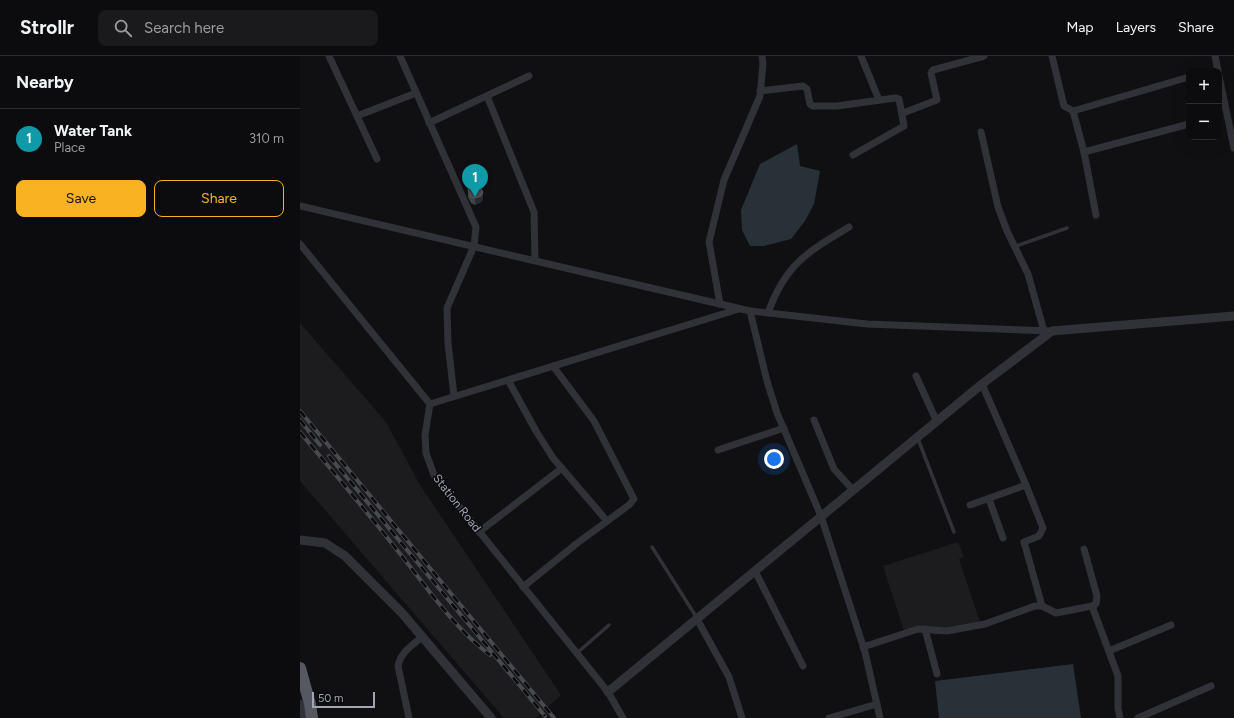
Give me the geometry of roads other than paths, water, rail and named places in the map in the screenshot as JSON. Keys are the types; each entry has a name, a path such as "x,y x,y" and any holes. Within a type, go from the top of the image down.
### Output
{"highway":[{"path":"300,668 305,703 312,718"},
{"path":"305,703 320,718"}],"street":[{"path":"329,56 377,159"},
{"path":"400,56 476,227 474,246 447,308 448,343 454,396"},
{"path":"720,304 709,242 724,180 760,96 763,64 762,56"},
{"path":"861,56 879,100"},
{"path":"903,114 937,100 930,73 933,70 984,56"},
{"path":"1052,56 1064,106 1073,111 1186,78"},
{"path":"1215,56 1216,68"},
{"path":"429,123 529,76"},
{"path":"760,91 803,86 806,89 809,103 813,106 837,106 879,100 899,99 903,114 903,127 853,155"},
{"path":"357,116 416,94"},
{"path":"1222,95 1234,148"},
{"path":"487,96 534,212 534,260"},
{"path":"1073,111 1084,152 1096,214"},
{"path":"1222,116 1227,115"},
{"path":"1084,152 1186,125"},
{"path":"981,132 998,207 1007,231 1016,246 1032,285 1048,331"},
{"path":"300,206 750,311 867,324 1048,331 1234,316"},
{"path":"768,313 776,291 790,269 810,252 849,227"},
{"path":"300,244 430,404 741,309"},
{"path":"750,311 767,381 784,428 820,516 863,647 880,718"},
{"path":"608,692 820,516 1048,331"},
{"path":"523,586 629,505 634,499 594,421 553,366"},
{"path":"916,376 937,422"},
{"path":"508,380 536,431 562,468 607,521"},
{"path":"982,384 1043,528 1039,536 1024,542 1042,606"},
{"name":"Station Road","path":"430,404 425,435 426,453 434,475 608,692 622,718"},
{"path":"814,420 834,469 853,490"},
{"path":"718,450 784,428"},
{"path":"479,532 562,468"},
{"path":"970,505 1026,485"},
{"path":"989,499 1002,538"},
{"path":"300,540 325,543 345,556 402,613 491,718"},
{"path":"863,647 907,631 947,631 985,624 1029,607 1042,606 1056,613 1092,606 1096,604 1097,596 1084,549"},
{"path":"755,571 803,666"},
{"path":"1092,606 1118,676 1118,708 1120,718"},
{"path":"697,619 729,677 742,718"},
{"path":"1109,651 1171,624"},
{"path":"925,630 937,674"},
{"path":"408,718 398,666 400,658 406,649 422,637"},
{"path":"1138,718 1211,686"},
{"path":"304,718 305,703"},
{"path":"829,718 877,704"}],"lane":[{"path":"1016,246 1067,228"},
{"path":"917,438 954,532"},
{"path":"652,547 697,619"},
{"path":"577,654 609,625"}],"railway":[{"path":"300,411 554,718"},
{"path":"300,420 320,445"},
{"path":"300,432 453,621 490,655"},
{"path":"329,456 545,716"}],"place":[{"name":"Water Tank","path":"475,197"}]}
